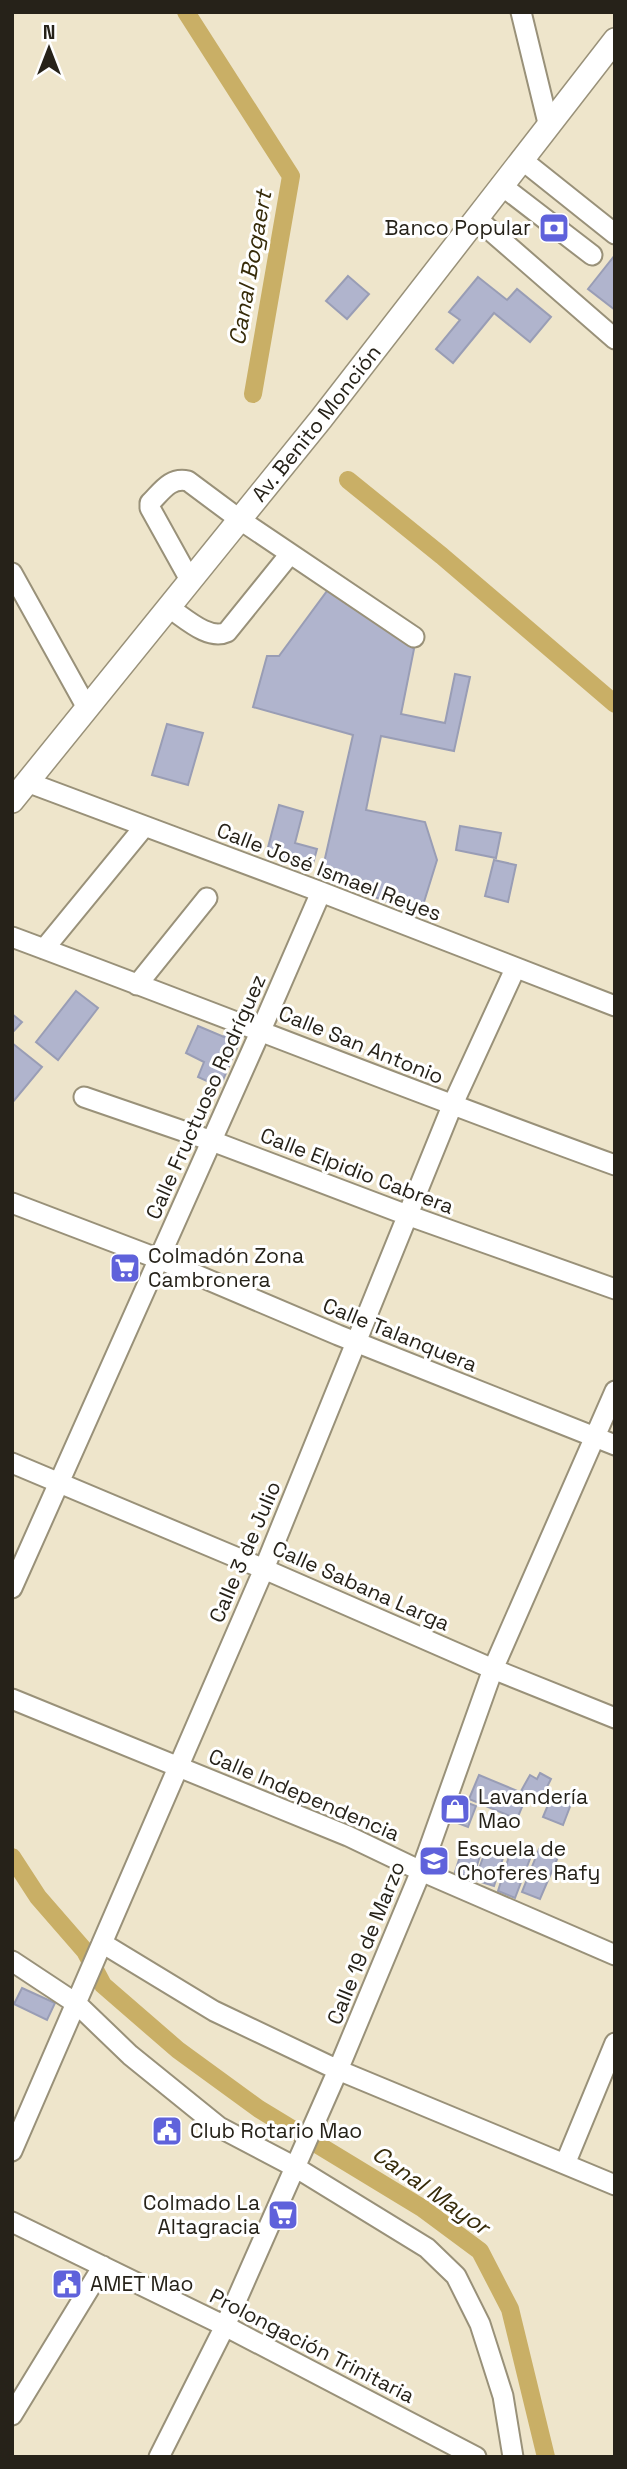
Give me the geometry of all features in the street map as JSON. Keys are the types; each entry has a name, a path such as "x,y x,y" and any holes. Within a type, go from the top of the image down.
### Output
{"main road":[{"name":"Av. Benito Monción","path":"12,801 321,419 615,40"}],"street":[{"path":"521,12 548,124"},
{"path":"521,159 615,234"},
{"path":"501,185 592,255"},
{"path":"476,218 615,339"},
{"path":"190,580 153,516 150,503 173,480 179,479 188,481 290,554 414,636"},
{"path":"168,607 211,634 220,635 227,632 290,554"},
{"path":"12,573 87,708"},
{"name":"Calle José Ismael Reyes","path":"27,782 615,1006"},
{"path":"44,949 144,827"},
{"name":"Calle Fructuoso Rodríguez","path":"12,1588 321,892"},
{"path":"137,985 207,898"},
{"name":"Calle San Antonio","path":"12,937 261,1030 452,1106 615,1165"},
{"name":"Calle 3 de Julio","path":"12,2151 264,1569 452,1106 515,969"},
{"name":"Calle Elpidio Cabrera","path":"84,1097 212,1141 407,1215 615,1289"},
{"name":"Calle Talanquera","path":"12,1203 159,1259 356,1342 615,1445"},
{"name":"Calle 19 de Marzo","path":"159,2457 225,2326 338,2070 421,1871 493,1669 615,1391"},
{"name":"Calle Sabana Larga","path":"12,1463 493,1669 615,1718"},
{"name":"Calle Independencia","path":"12,1699 348,1836 421,1871 615,1955"},
{"path":"101,1946 214,2011 338,2070 615,2185"},
{"path":"12,1961 77,2004 130,2055 219,2127 299,2158 427,2248 456,2276 480,2324 503,2396 513,2457"},
{"path":"565,2164 615,2043"},
{"name":"Prolongación Trinitaria","path":"12,2222 225,2326 476,2457"},
{"path":"12,2415 103,2266"}],"building":[{"path":"615,255 615,310 588,289"},
{"path":"348,276 369,294 347,319 326,301"},
{"path":"478,277 507,300 517,289 551,317 530,342 494,313 453,363 436,349 460,320 449,312"},
{"path":"330,587 414,649 401,714 445,723 455,674 470,677 454,751 381,736 366,810 425,822 437,860 420,915 321,876 353,735 253,707 267,656 279,656"},
{"path":"167,724 203,733 188,785 152,775"},
{"path":"279,805 303,812 295,843 317,849 312,867 266,855"},
{"path":"460,826 501,833 496,858 456,850"},
{"path":"494,860 516,865 508,902 485,896"},
{"path":"76,991 98,1008 58,1060 36,1042"},
{"path":"12,1014 22,1022 12,1033"},
{"path":"198,1026 224,1037 227,1030 242,1036 220,1087 198,1077 204,1062 186,1053"},
{"path":"12,1043 42,1067 12,1103"},
{"path":"540,1773 551,1779 540,1801 521,1791 530,1775 537,1779"},
{"path":"479,1775 527,1795 517,1819 469,1799"},
{"path":"455,1798 476,1806 468,1827 447,1819"},
{"path":"557,1798 571,1804 563,1825 543,1817 550,1800 555,1802"},
{"path":"513,1844 533,1851 515,1898 498,1891"},
{"path":"539,1849 558,1857 540,1899 522,1892"},
{"path":"462,1850 480,1856 473,1878 455,1872"},
{"path":"485,1852 503,1858 494,1886 475,1880"},
{"path":"22,1988 55,2003 47,2020 14,2004"}],"waterway":[{"name":"Canal Bogaert","path":"186,12 291,176 253,394"},
{"name":"Canal Bogaert","path":"348,480 442,556 615,704"},
{"name":"Canal Mayor","path":"12,1857 38,1897 85,1951 103,1985 178,2050 259,2109 422,2208 480,2251 510,2309 546,2457"}],"place":[{"name":"Banco Popular","path":"554,228"},
{"name":"Colmadón Zona Cambronera","path":"125,1268"},
{"name":"Lavandería Mao","path":"455,1809"},
{"name":"Escuela de Choferes Rafy","path":"434,1861"},
{"name":"Club Rotario Mao","path":"167,2131"},
{"name":"Colmado La Altagracia","path":"283,2215"},
{"name":"AMET Mao","path":"67,2284"}]}
